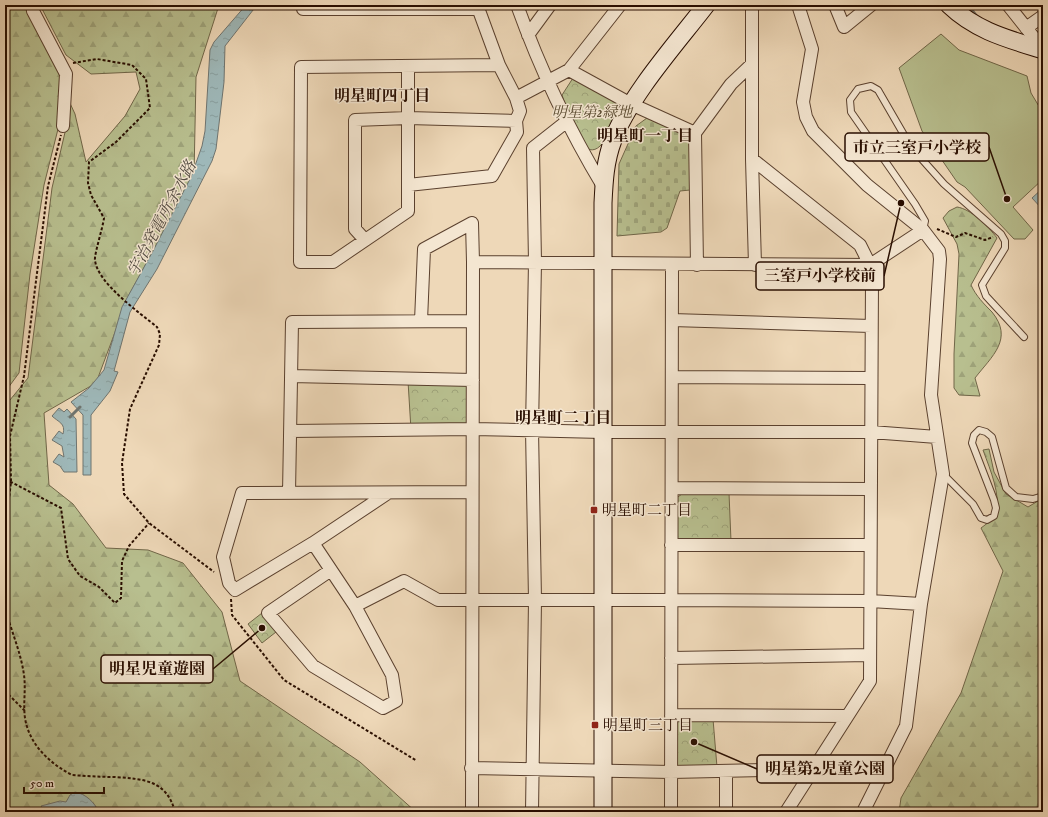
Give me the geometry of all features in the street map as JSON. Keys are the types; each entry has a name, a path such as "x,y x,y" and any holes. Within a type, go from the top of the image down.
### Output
{"street":[{"path":"32,5 33,11 66,74 63,126"},
{"path":"303,5 303,9 477,7 499,65 516,98 520,110 516,122 517,132 492,176 408,185"},
{"path":"517,5 528,35 566,122 604,188"},
{"path":"528,35 550,5"},
{"path":"516,98 569,70 620,5"},
{"path":"603,812 602,432 605,167 612,141 632,104 706,5"},
{"path":"752,5 752,159 755,265"},
{"path":"798,5 812,49 803,102 806,117 813,131 867,185 923,230 939,251 940,259 931,396 943,474 921,604 906,726 863,812"},
{"path":"835,5 844,27 871,5"},
{"path":"949,5 972,23 1011,41 1043,50"},
{"path":"1008,5 1043,50"},
{"path":"1026,28 1043,16"},
{"path":"697,265 695,133 731,84 752,64"},
{"path":"408,66 408,211 333,262 300,262 301,67 499,65"},
{"path":"569,70 632,104 695,133"},
{"path":"365,240 355,228 355,120 408,118 516,122"},
{"path":"532,812 535,600 532,429 535,262 533,148 566,122"},
{"path":"752,159 860,245 870,265 870,681 786,812"},
{"path":"421,321 424,249 472,223 472,812"},
{"path":"473,262 672,265 870,265 923,230"},
{"path":"671,812 672,265"},
{"path":"672,320 871,326"},
{"path":"290,493 292,322 473,321"},
{"path":"291,376 473,380"},
{"path":"672,378 871,378"},
{"path":"290,432 473,428 602,432 871,432 938,437"},
{"path":"672,488 871,489"},
{"path":"388,493 313,543 235,590 229,583 223,557 242,493 472,492"},
{"path":"313,543 331,570 355,606 392,675 396,701 383,708 313,666 268,613 331,570"},
{"path":"671,545 870,545"},
{"path":"355,606 404,581 438,600 472,601 603,599 870,601 921,604"},
{"path":"671,658 870,655"},
{"path":"671,715 847,716"},
{"path":"472,768 671,772 813,770"},
{"path":"726,771 726,812"}],"lane":[{"path":"923,230 925,221 915,204 851,112 850,100 858,89 871,86 878,90 911,147 944,184 1001,234 1005,241 1005,248 982,285 982,290 1024,337"},
{"path":"943,474 973,504 981,518 987,520 994,516 996,508 994,500 972,443 974,435 979,430 992,437 1006,488 1016,497 1033,499 1041,498 1043,496"}],"path":[{"path":"61,65 97,59 132,66 146,80 150,108 116,142 89,162 88,183 91,195 104,218 94,260 100,273 112,289 157,327 160,334 159,345 130,409 122,463 124,494 149,523 229,583 232,615 284,680 417,761"},
{"path":"5,531 11,482 10,436 24,376 48,186 63,126"},
{"path":"936,229 956,237 965,234 985,240 1001,234"},
{"path":"5,482 11,482 62,508 68,559 80,576 99,587 115,603 121,598 122,561 129,546 149,523"},
{"path":"5,608 24,675 25,711 29,734 37,747 61,769 72,775 147,780 159,786 169,795 175,812"},
{"path":"5,690 25,711"}],"green space":[{"path":"5,5 24,5 62,74 59,125 44,185 30,274 19,373 5,392"},
{"path":"40,5 219,5 196,77 194,176 129,295 96,383 44,413 49,485 73,504 106,548 148,550 183,563 222,612 240,681 360,762 416,812 5,812 5,406 28,378 52,188 66,128 69,101 75,114 86,162 125,116 140,89 136,72 91,74 66,55"},
{"path":"941,34 959,50 1027,76 1031,93 1043,113 1043,179 1013,207 1033,230 1025,239 1014,239 965,187 957,182 922,131 899,68"},
{"name":"明星第2緑地","path":"573,78 602,91 616,102 616,114 605,141 593,150 587,148 580,138 562,95"},
{"path":"647,118 683,134 691,142 690,190 680,191 667,228 661,232 617,236 619,164 636,126"},
{"path":"957,207 968,211 984,223 997,238 971,285 983,303 992,312 1001,331 1001,339 994,355 975,378 980,396 959,395 954,388 954,354 959,254 957,244 943,218 949,211"},
{"path":"408,381 468,384 469,422 465,429 411,430"},
{"path":"989,449 994,472 1006,494 1028,507 1043,498 1043,812 899,812 901,798 961,693 1003,571 981,528 997,516 998,507 992,474 983,450"},
{"path":"729,493 731,541 676,540 675,499 682,494"},
{"path":"262,613 276,632 262,643 248,624"},
{"path":"679,719 713,719 717,767 680,769 672,762 672,723"}],"water":[{"path":"246,5 257,5 225,46 224,82 216,149 212,161 157,269 130,312 114,371 118,372 110,391 91,415 91,475 83,475 83,415 71,402 89,388 104,370 122,307 191,177 202,146 205,131 210,50 214,42"},
{"path":"1043,188 1043,210 1032,198"},
{"path":"59,408 64,412 67,409 76,419 77,472 64,472 60,466 53,462 59,454 64,457 62,446 52,440 59,431 63,434 64,430 61,423 52,416"},
{"path":"75,792 89,799 99,812 45,812 41,806 60,801 66,802 70,795"}],"waterway":[{"path":"968,5 978,18"},
{"name":"宇治発電所余水路","path":"70,417 80,407"}],"place":[{"name":"市立三室戸小学校","path":"1007,199"},
{"name":"三室戸小学校前","path":"901,203"},
{"name":"明星町二丁目","path":"594,510"},
{"name":"明星児童遊園","path":"262,628"},
{"name":"明星町三丁目","path":"595,725"},
{"name":"明星第2児童公園","path":"694,742"}],"district":[{"name":"明星町四丁目","path":"382,95"},
{"name":"明星町一丁目","path":"645,135"},
{"name":"明星町二丁目","path":"563,417"}]}
